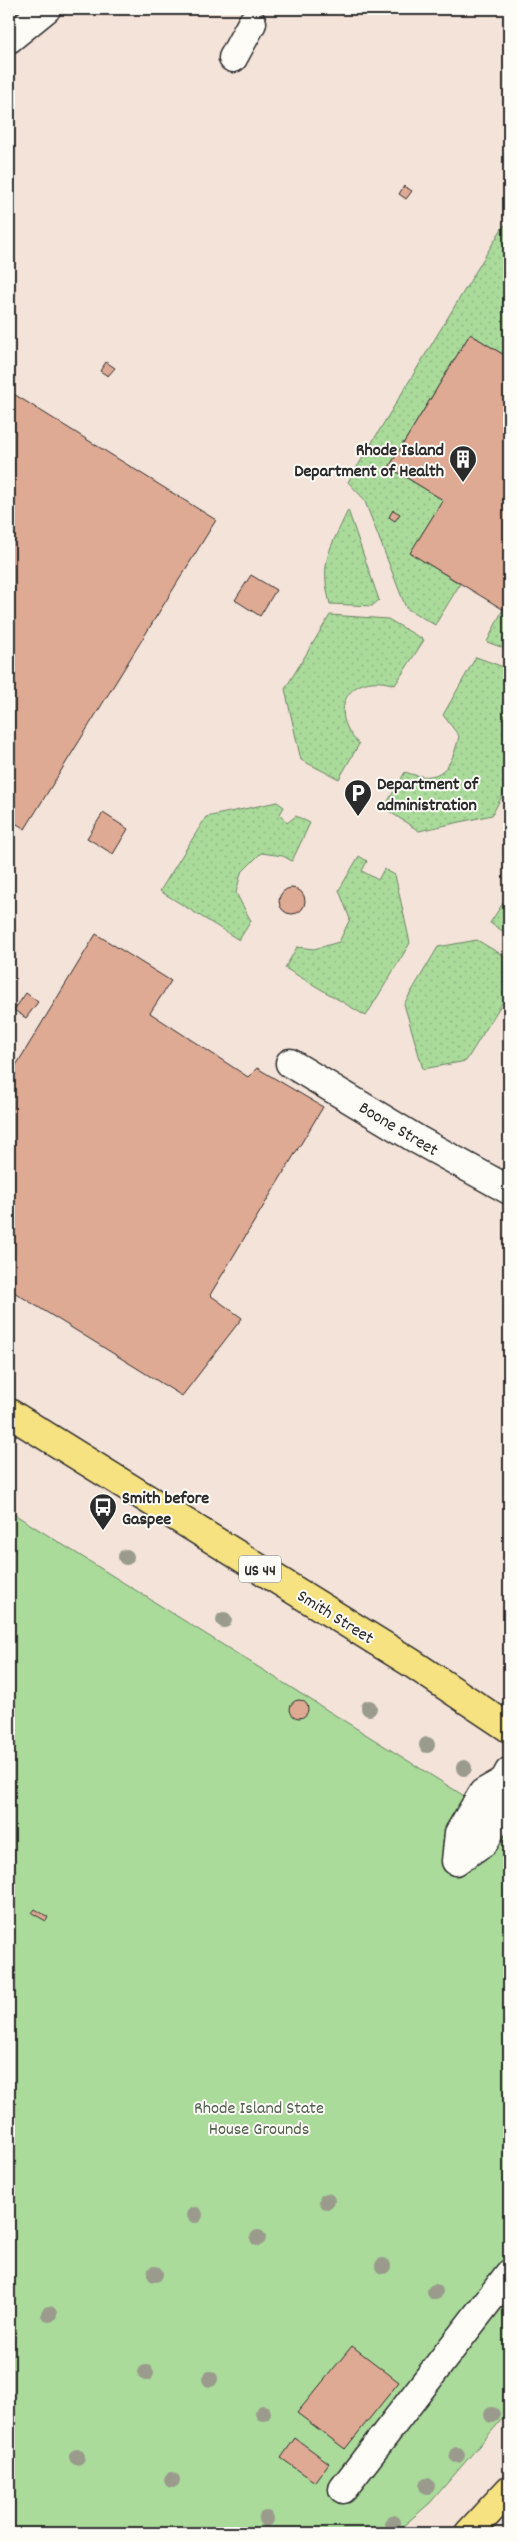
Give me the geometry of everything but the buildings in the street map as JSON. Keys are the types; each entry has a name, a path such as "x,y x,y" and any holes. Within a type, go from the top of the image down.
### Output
{"main road":[{"name":"Smith Street","path":"9,1412 410,1662 509,1728"},
{"path":"469,2533 509,2490"}],"street":[{"path":"9,39 46,9"},
{"path":"233,58 252,23"},
{"name":"Boone Street","path":"290,1063 418,1140 509,1190"},
{"path":"342,2489 509,2274"}],"green space":[{"path":"504,225 509,229 509,358 470,334 389,467 443,500 411,553 460,584 435,625 406,608 364,499 348,482"},
{"path":"348,510 379,600 372,606 330,604 326,565 331,546"},
{"path":"503,609 509,613 509,650 487,642"},
{"path":"330,615 388,619 424,640 395,685 379,682 366,683 355,688 347,696 344,706 344,718 349,731 359,744 339,779 301,760 285,689"},
{"path":"476,657 509,669 509,783 492,815 419,831 384,808 405,772 427,776 436,775 448,765 453,757 459,736 443,715"},
{"path":"277,802 284,807 280,814 287,823 296,816 310,823 292,861 283,856 261,853 241,873 236,893 251,921 239,940 160,891 206,817"},
{"path":"359,856 367,861 362,871 378,880 384,869 395,875 410,943 366,1016 285,968 297,947 314,949 339,942 350,919 339,890"},
{"path":"507,897 509,898 509,935 490,923"},
{"path":"477,940 509,959 509,992 466,1061 423,1069 404,1004 438,947"},
{"name":"Rhode Island State House Grounds","path":"9,1511 509,1824 509,2411 430,2503 395,2533 9,2533"}],"place":[{"name":"Rhode Island Department of Health","path":"463,483"},
{"name":"Department of administration","path":"358,817"},
{"name":"Smith before Gaspee","path":"103,1531"}]}
